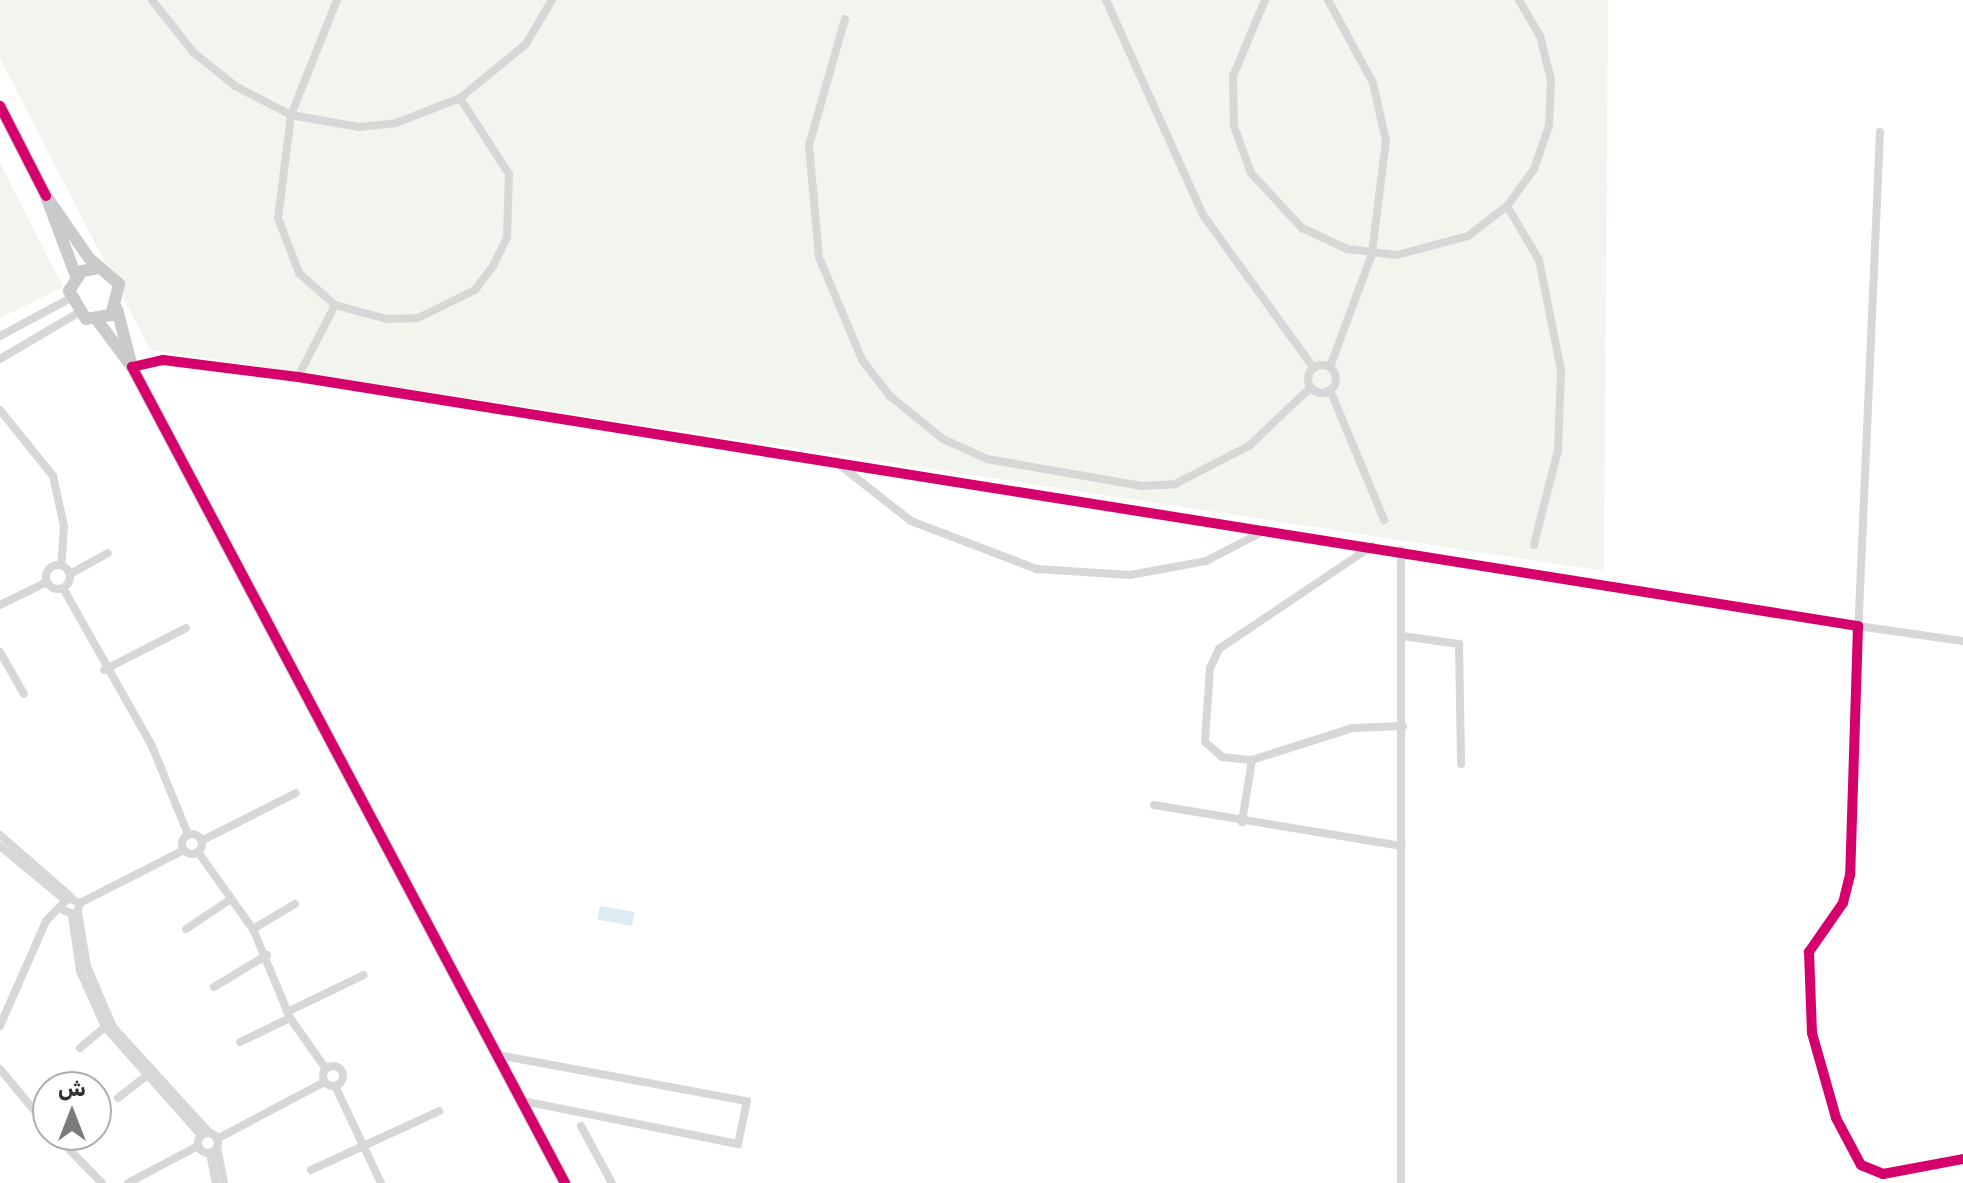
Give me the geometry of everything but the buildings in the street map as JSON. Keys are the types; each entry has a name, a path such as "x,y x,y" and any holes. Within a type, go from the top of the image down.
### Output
{"main road":[{"path":"0,106 46,196 76,276 69,299 78,313 97,320 132,367 565,1183"},
{"path":"46,196 99,268 119,284 117,309 132,367"},
{"path":"76,276 99,268"},
{"path":"97,320 117,309"}],"street":[{"path":"152,0 193,52 235,86 291,115 371,125 460,98 526,44 552,0"},
{"path":"337,0 291,115 278,218 299,273 335,305 387,319 418,318 475,290 493,266 507,237 509,174 460,98"},
{"path":"845,19 809,145 819,257 862,360 890,396 943,439 987,459 1166,486 1230,460 1310,388 1313,367 1203,215 1106,0"},
{"path":"1265,0 1233,76 1241,150 1265,194 1292,220 1323,240 1372,254 1445,246 1507,206 1539,159 1552,103 1547,58 1519,0"},
{"path":"1328,0 1351,33 1382,117 1386,168 1372,254 1330,367"},
{"path":"1880,132 1850,875 1843,903 1809,952 1812,1033 1836,1118 1861,1165 1883,1174 1963,1159"},
{"path":"1507,206 1539,260 1561,370 1558,450 1534,545"},
{"path":"0,336 69,299"},
{"path":"298,377 335,305"},
{"path":"0,359 78,313"},
{"path":"132,367 163,360 298,377 1963,641"},
{"path":"1313,367 1330,367"},
{"path":"1330,367 1336,377 1330,390 1384,520"},
{"path":"1310,388 1330,390"},
{"path":"1,412 53,476 64,526 61,565 70,574"},
{"path":"835,462 911,521 1037,569 1142,573 1236,551 1266,530"},
{"path":"1372,546 1231,637 1212,657 1205,742 1222,757 1252,760 1363,726 1403,726"},
{"path":"1401,550 1401,1183"},
{"path":"63,588 70,574 108,553"},
{"path":"47,582 47,570 61,565"},
{"path":"0,605 47,582 63,588 104,670 152,746 188,834 184,850"},
{"path":"104,670 186,628"},
{"path":"1402,636 1459,644 1461,764"},
{"path":"0,652 24,694"},
{"path":"1242,822 1252,760"},
{"path":"198,852 201,841 296,793"},
{"path":"1154,805 1242,822 1402,846"},
{"path":"188,834 201,841"},
{"path":"0,835 75,914 96,994 146,1076"},
{"path":"0,846 66,902 80,903 184,850 198,852 253,929 267,955 289,1015 326,1069 324,1082"},
{"path":"186,929 231,899"},
{"path":"0,1026 36,937 66,902"},
{"path":"80,903 75,914 80,971 105,1027 146,1076 215,1146 224,1183"},
{"path":"253,929 295,904"},
{"path":"214,987 267,955"},
{"path":"240,1042 364,975"},
{"path":"80,1048 105,1027"},
{"path":"498,1055 747,1101 738,1144 522,1101"},
{"path":"0,1069 32,1108"},
{"path":"326,1069 341,1070 335,1086 381,1183"},
{"path":"118,1098 146,1076"},
{"path":"324,1082 335,1086"},
{"path":"128,1183 198,1146 215,1146 324,1082"},
{"path":"311,1170 439,1111"},
{"path":"581,1126 612,1183"},
{"path":"198,1146 205,1134"},
{"path":"215,1146 216,1183"},
{"path":"71,1151 102,1183"}],"shaded area":[{"path":"0,0 1608,0 1604,571 150,350 0,58"},
{"path":"0,163 63,287 0,318"},
{"path":"600,906 634,912 632,926 598,920"}],"cycle path":[{"path":"0,106 46,196"},
{"path":"565,1183 132,367 163,360 298,377 1858,626 1850,875 1843,903 1809,952 1812,1033 1836,1118 1861,1165 1883,1174 1963,1159"}]}
